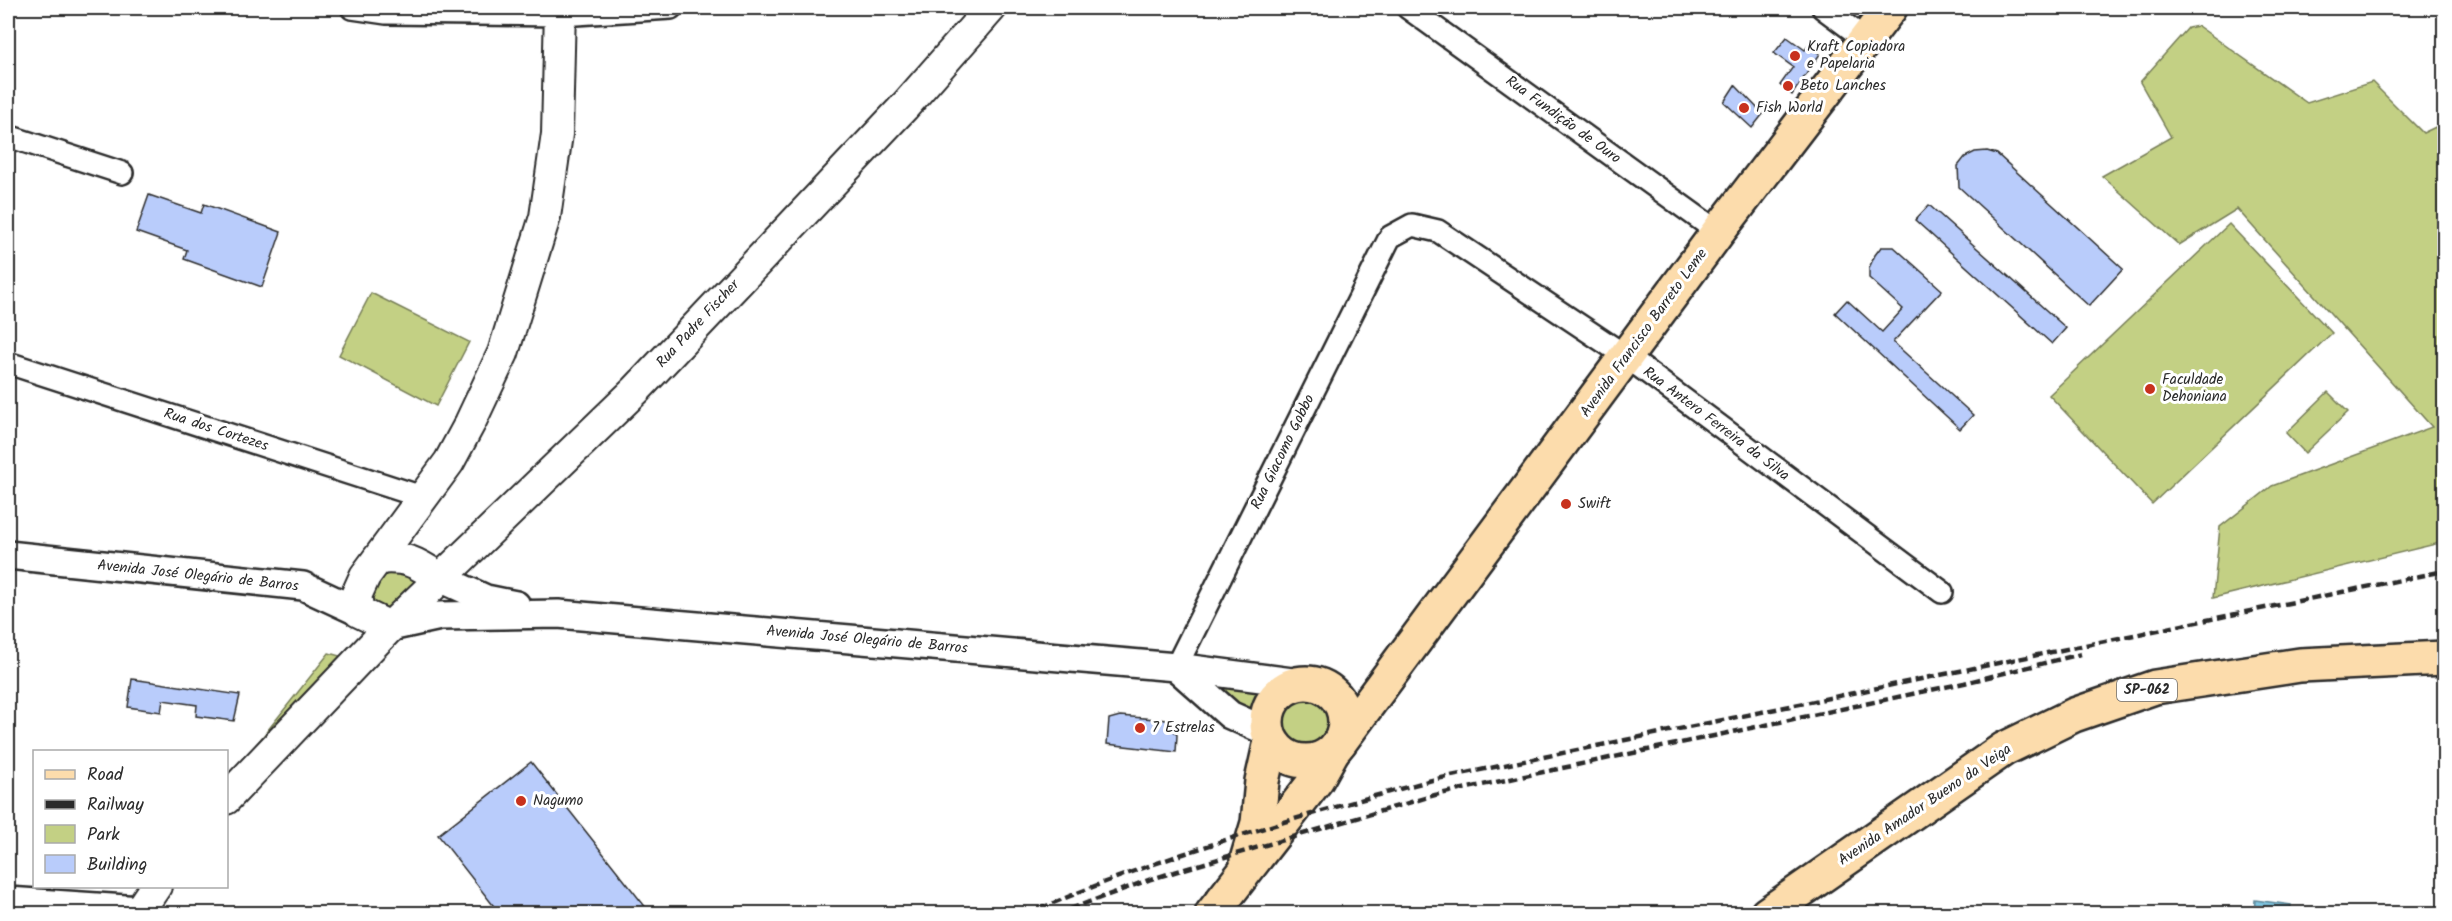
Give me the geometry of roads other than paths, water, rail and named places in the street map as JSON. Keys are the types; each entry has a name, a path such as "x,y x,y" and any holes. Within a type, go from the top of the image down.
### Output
{"main road":[{"name":"Rua Padre Fischer","path":"228,797 390,627 636,390 904,107 991,8"},
{"name":"Avenida Francisco Barreto Leme","path":"1336,747 1718,232 1890,8"},
{"path":"359,612 356,596 365,576 449,462 503,353 545,217 557,134 560,11"},
{"name":"Avenida José Olegário de Barros","path":"378,559 396,557 413,561 440,578"},
{"name":"Avenida José Olegário de Barros","path":"359,612 390,627"},
{"name":"Avenida Amador Bueno da Veiga","path":"1767,914 2004,749 2074,715 2155,687 2300,665 2445,658"},
{"name":"Avenida Francisco Barreto Leme","path":"1313,685 1377,673 1400,660"},
{"name":"Avenida Amador Bueno da Veiga","path":"2300,665 2445,678"},
{"path":"1212,914 1317,780 1345,731 1342,706 1335,695 1313,685 1288,686 1270,704 1266,716 1269,736 1258,823 1242,873"},
{"path":"1269,736 1278,751 1288,758 1299,761 1323,758 1336,747"}],"street":[{"path":"352,8 386,13 671,8"},
{"name":"Rua Fundição de Ouro","path":"1408,8 1718,232"},
{"path":"1823,8 1866,40"},
{"path":"8,136 122,173"},
{"name":"Rua Antero Ferreira da Silva","path":"1390,237 1412,225 1438,231 1627,357 1942,592"},
{"name":"Rua Giacomo Gobbo","path":"1176,667 1390,237"},
{"name":"Rua dos Cortezes","path":"8,363 424,498"},
{"name":"Avenida José Olegário de Barros","path":"8,555 303,586 359,612"},
{"name":"Avenida José Olegário de Barros","path":"440,578 486,599 558,614"},
{"name":"Avenida José Olegário de Barros","path":"390,627 440,616 558,614 1176,667 1313,685"},
{"path":"1176,667 1230,715 1269,736"},
{"path":"8,898 145,902"}],"water":[{"path":"2255,900 2291,905 2290,913 2254,913"}],"railway":[{"path":"1028,914 1177,856 1278,824 1432,780 2444,571"},
{"path":"1057,914 1151,879 1435,795 1964,683 2081,654"}],"place":[{"name":"Kraft Copiadora e Papelaria","path":"1795,56"},
{"name":"Beto Lanches","path":"1788,86"},
{"name":"Fish World","path":"1744,108"},
{"name":"Faculdade Dehoniana","path":"2150,389"},
{"name":"Swift","path":"1566,504"},
{"name":"7 Estrelas","path":"1140,728"},
{"name":"Nagumo","path":"521,801"}]}
